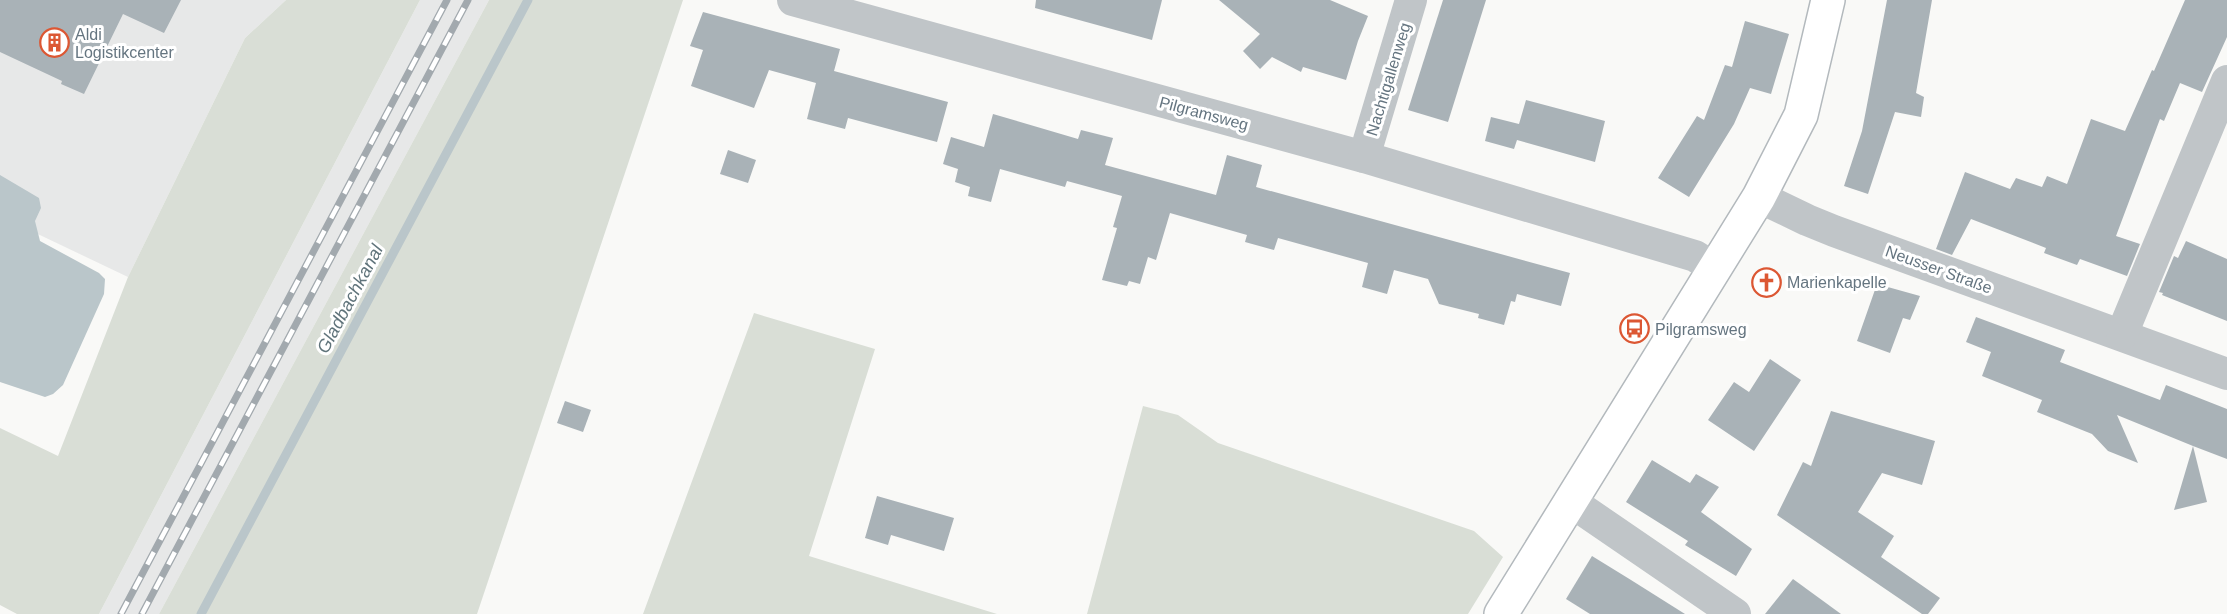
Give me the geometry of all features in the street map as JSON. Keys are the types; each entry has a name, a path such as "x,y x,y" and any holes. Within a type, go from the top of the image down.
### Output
{"street":[{"name":"Pilgramsweg","path":"793,0 1364,157 1695,256 1714,268"},
{"name":"Nachtigallenweg","path":"1364,157 1411,0"},
{"path":"1501,614 1759,197 1802,115 1828,0"},
{"path":"2122,334 2227,81"},
{"name":"Neusser Straße","path":"1759,197 1834,231 2227,374"},
{"path":"1570,501 1735,614"}],"shaded area":[{"path":"0,0 286,0 245,38 128,277 0,216"},
{"path":"286,0 420,0 99,614 17,614 0,605 0,428 58,456 128,277 245,38"},
{"path":"420,0 489,0 159,614 99,614"},
{"path":"489,0 683,0 477,614 159,614"},
{"path":"0,175 39,198 41,208 35,221 40,241 99,273 105,279 104,294 63,385 53,394 45,397 0,382"},
{"path":"754,313 875,349 809,556 997,614 643,614"},
{"path":"1143,406 1178,415 1218,443 1474,531 1503,557 1468,614 1087,614"}],"building":[{"name":"Aldi Logistikcenter","path":"0,0 181,0 164,33 123,14 84,94 0,52"},
{"path":"1036,0 1162,0 1152,40 1035,8"},
{"path":"1219,0 1330,0 1368,16 1346,80 1303,67 1301,72 1272,57 1260,69 1243,51 1260,34"},
{"path":"1443,0 1486,0 1448,122 1408,110"},
{"path":"1887,0 1932,0 1916,93 1924,97 1921,117 1895,112 1868,194 1844,186 1862,131"},
{"path":"2185,0 2227,0 2227,37 2202,92 2180,83 2164,121 2160,119 2116,236 2140,244 2127,276 2080,259 2077,265 2044,253 2046,248 1971,219 1952,255 1936,249 1965,172 2010,189 2016,178 2042,187 2047,176 2067,184 2091,119 2125,131"},
{"path":"703,12 840,49 834,71 948,102 937,142 848,118 845,129 807,119 816,83 769,70 754,108 691,86 703,50 690,46"},
{"path":"1745,21 1789,34 1771,94 1750,88 1734,124 1689,197 1658,178 1697,116 1704,120 1725,65 1732,67"},
{"path":"1526,100 1605,121 1595,162 1517,140 1514,149 1485,141 1491,117 1519,124"},
{"path":"993,114 1078,139 1081,130 1113,138 1105,165 1216,195 1227,155 1262,165 1256,187 1570,273 1561,306 1517,294 1515,302 1511,301 1504,325 1478,318 1479,314 1439,304 1428,279 1394,270 1387,294 1362,287 1368,263 1278,238 1274,250 1245,242 1247,235 1170,213 1156,260 1148,257 1140,284 1129,281 1127,286 1102,280 1117,228 1113,227 1122,196 1067,181 1065,187 1000,169 991,202 968,196 970,187 955,182 958,169 943,164 951,137 984,147"},
{"path":"728,150 756,160 748,183 720,174"},
{"path":"2186,241 2227,259 2227,321 2159,292 2174,256 2178,258"},
{"path":"1877,284 1920,296 1910,320 1903,318 1890,353 1857,341"},
{"path":"1976,317 2065,350 2060,362 2160,400 2166,385 2227,409 2227,459 2117,415 2138,463 2108,451 2092,434 2037,412 2042,400 1982,376 1991,352 1966,342"},
{"path":"1770,359 1801,380 1754,451 1708,420 1734,382 1749,392"},
{"path":"565,401 591,410 583,432 557,423"},
{"path":"1831,411 1935,441 1922,485 1882,473 1858,512 1894,536 1881,557 1940,598 1928,614 1922,614 1777,515 1803,462 1811,466"},
{"path":"2193,446 2207,502 2174,510"},
{"path":"1652,460 1690,483 1696,474 1719,487 1701,512 1752,549 1736,576 1685,545 1688,541 1626,502"},
{"path":"877,496 954,518 944,551 891,535 888,545 865,538"},
{"path":"1592,556 1685,614 1590,614 1566,599"},
{"path":"1793,579 1841,614 1765,614"}],"waterway":[{"name":"Gladbachkanal","path":"201,614 528,0"}],"railway":[{"path":"121,614 447,0"},
{"path":"142,614 468,0"}],"place":[{"name":"Aldi Logistikcenter","path":"54,43"},
{"name":"Marienkapelle","path":"1766,282"},
{"name":"Pilgramsweg","path":"1634,329"}]}
